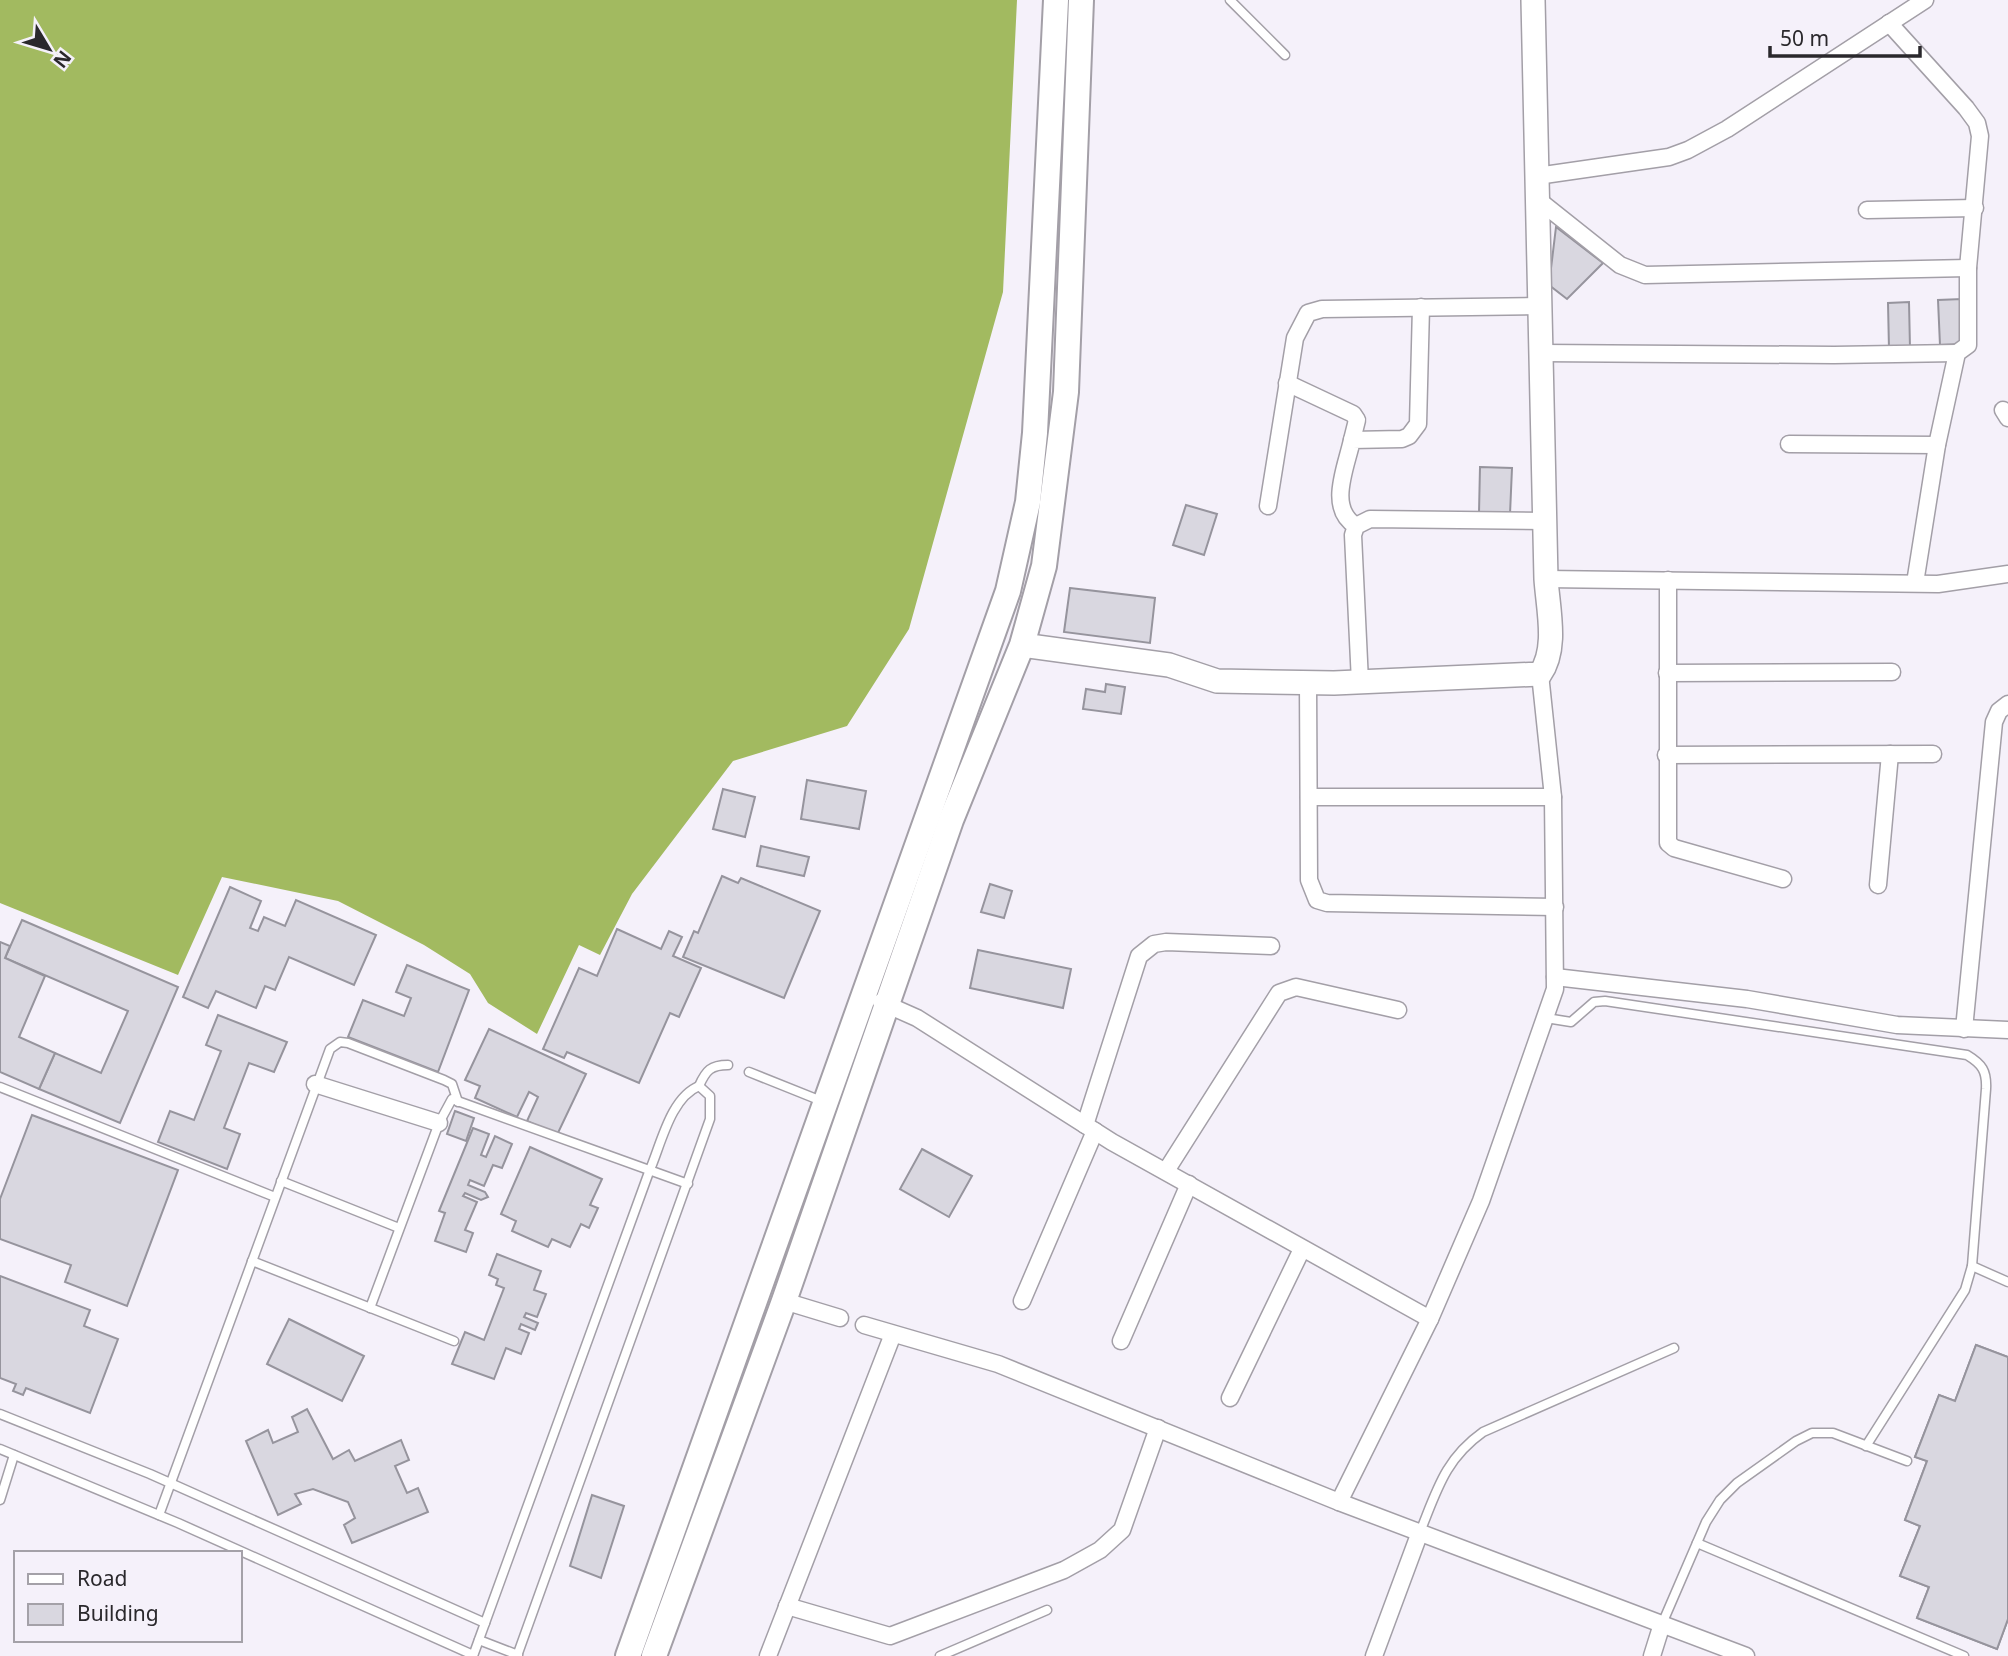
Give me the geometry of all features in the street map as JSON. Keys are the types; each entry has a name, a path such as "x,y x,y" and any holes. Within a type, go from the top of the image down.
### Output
{"main road":[{"path":"628,1656 862,993 1008,591 1027,502 1035,433 1056,0"},
{"path":"654,1656 784,1301 951,820 1022,645 1044,566 1066,392 1081,0"}],"street":[{"path":"1339,1502 1430,1319 1481,1201 1555,989 1553,797 1539,674 1549,662 1550,647 1546,579 1533,0"},
{"path":"1537,176 1669,157 1688,150 1727,130 1925,0"},
{"path":"1541,352 1835,355 1957,353 1968,345 1968,268 1981,151 1977,123 1889,23"},
{"path":"1537,199 1620,265 1645,275 1968,268"},
{"path":"1867,210 1975,208"},
{"path":"1268,506 1295,338 1308,313 1322,309 1540,306"},
{"path":"1352,440 1402,439 1415,432 1418,424 1422,307"},
{"path":"1915,583 1937,445 1957,353"},
{"path":"1287,383 1353,414 1357,420 1339,504 1345,520 1356,526"},
{"path":"1788,444 1937,445"},
{"path":"1360,682 1353,535 1356,526 1370,519 1545,521"},
{"path":"1546,579 1915,583 1970,582 2008,574"},
{"path":"1668,580 1668,843 1674,848 1783,879"},
{"path":"1022,645 1169,665 1217,681 1360,682 1539,674"},
{"path":"1667,673 1892,671"},
{"path":"1308,682 1309,880 1311,893 1317,900 1327,903 1555,907"},
{"path":"1964,1029 1994,722 1999,711 2008,704"},
{"path":"1878,886 1890,754"},
{"path":"1666,755 1933,754"},
{"path":"1309,797 1553,797"},
{"path":"1022,1301 1090,1128 1139,956 1144,950 1166,942 1271,946"},
{"path":"1555,977 1746,999 1897,1025 2008,1030"},
{"path":"1166,1171 1279,993 1296,987 1398,1010"},
{"path":"862,993 917,1018 1090,1128 1302,1250 1430,1319"},
{"path":"315,1084 439,1123"},
{"path":"1121,1341 1189,1184"},
{"path":"1230,1398 1302,1250"},
{"path":"784,1301 840,1318"},
{"path":"864,1325 998,1364 1339,1502 1746,1656"},
{"path":"768,1656 893,1334"},
{"path":"787,1606 890,1636 1064,1570 1100,1550 1122,1530 1158,1428"},
{"path":"1374,1656 1420,1532"},
{"path":"1652,1656 1662,1624"}],"lane":[{"path":"1230,0 1284,55"},
{"path":"1546,1018 1571,1021 1594,1002 1605,1001 1967,1055 1979,1062 1987,1074 1972,1266 1965,1290 1867,1446"},
{"path":"159,1515 330,1049 340,1042 444,1080 452,1084 458,1102"},
{"path":"242,1552 473,1656 649,1172 679,1101 689,1090 699,1086 705,1072 715,1065 728,1065"},
{"path":"749,1072 825,1102"},
{"path":"479,1640 517,1655 688,1184 712,1108 710,1096 699,1086"},
{"path":"0,1087 275,1197"},
{"path":"370,1308 439,1123 452,1100 688,1184"},
{"path":"281,1181 399,1228"},
{"path":"252,1261 454,1341"},
{"path":"1972,1266 2008,1282"},
{"path":"1420,1532 1448,1464 1467,1443 1483,1432 1674,1348"},
{"path":"0,1414 171,1484 485,1623"},
{"path":"1662,1624 1697,1543 1720,1500 1737,1483 1796,1441 1812,1433 1833,1433 1907,1461"},
{"path":"0,1449 239,1551"},
{"path":"0,1500 15,1455"},
{"path":"1697,1543 1964,1656"},
{"path":"940,1656 1047,1610"}],"green space":[{"path":"0,0 1017,0 1003,292 909,629 847,726 733,761 632,894 600,955 579,945 537,1034 488,1003 470,974 424,945 338,901 222,877 178,975 0,903"}],"building":[{"path":"1556,227 1603,263 1567,299 1549,285"},
{"path":"1962,299 1963,344 1940,345 1938,300"},
{"path":"1909,302 1910,348 1889,349 1888,303"},
{"path":"1480,467 1512,468 1510,514 1479,513"},
{"path":"1186,505 1217,514 1204,555 1173,545"},
{"path":"1070,588 1155,598 1150,643 1064,632"},
{"path":"1106,684 1125,687 1121,714 1083,709 1086,689 1105,692"},
{"path":"807,780 866,791 859,829 801,819"},
{"path":"723,789 755,797 745,837 713,829"},
{"path":"761,846 809,857 804,876 757,866"},
{"path":"722,876 738,883 741,878 820,911 784,998 683,957 694,931 698,933"},
{"path":"990,884 1012,891 1004,918 981,912"},
{"path":"230,887 261,901 250,928 258,931 264,917 285,926 296,900 376,935 354,985 289,957 275,990 265,986 256,1008 216,991 208,1008 183,997"},
{"path":"22,920 178,987 120,1123 39,1089 55,1053 101,1073 128,1011 5,958"},
{"path":"617,929 661,949 669,931 682,937 673,956 701,968 679,1017 670,1013 639,1083 567,1052 564,1058 543,1049 579,968 597,976"},
{"path":"0,942 10,946 5,958 45,976 19,1037 55,1053 39,1089 0,1072"},
{"path":"978,950 1071,969 1063,1008 970,988"},
{"path":"407,965 469,990 438,1072 348,1037 363,1000 404,1016 411,998 396,992"},
{"path":"218,1015 287,1042 274,1072 249,1063 224,1128 240,1134 227,1169 158,1142 170,1111 194,1120 221,1051 206,1045"},
{"path":"489,1029 586,1074 557,1135 527,1121 538,1097 529,1092 517,1117 475,1098 480,1086 465,1080"},
{"path":"455,1111 474,1118 466,1141 447,1134"},
{"path":"32,1115 178,1170 127,1306 65,1282 71,1265 0,1239 0,1199"},
{"path":"473,1128 489,1134 481,1155 486,1157 495,1136 512,1144 502,1168 493,1165 484,1186 470,1180 468,1185 485,1192 488,1197 481,1200 465,1193 463,1196 477,1202 465,1230 473,1233 466,1252 435,1241 445,1213 439,1211"},
{"path":"530,1147 602,1179 590,1205 598,1208 589,1228 581,1224 570,1247 552,1239 548,1247 512,1231 516,1221 501,1214"},
{"path":"922,1149 972,1176 949,1217 900,1189"},
{"path":"497,1254 541,1271 534,1290 546,1294 537,1317 526,1313 524,1317 538,1323 535,1330 521,1324 519,1329 529,1333 521,1354 506,1348 494,1379 452,1364 465,1332 484,1340 504,1288 496,1285 498,1279 489,1275"},
{"path":"0,1276 90,1310 84,1326 118,1339 90,1413 26,1388 23,1395 13,1391 16,1384 0,1378"},
{"path":"289,1319 364,1356 342,1401 267,1364"},
{"path":"1976,1345 2008,1357 2008,1474 2003,1488 2008,1490 2008,1543 1988,1536 1972,1577 2008,1591 2008,1619 1997,1649 1917,1618 1929,1587 1900,1576 1920,1526 1905,1520 1927,1461 1915,1457 1939,1395 1955,1401"},
{"path":"1976,1345 2008,1357 2008,1619 1997,1649 1917,1618 1929,1587 1900,1576 1920,1526 1905,1520 1927,1461 1915,1457 1939,1395 1955,1401"},
{"path":"307,1409 333,1459 349,1450 355,1461 401,1440 409,1460 395,1466 407,1493 418,1488 428,1512 352,1543 344,1525 355,1518 348,1502 313,1489 295,1494 301,1504 278,1515 246,1441 268,1430 273,1443 298,1432 292,1417"},
{"path":"592,1495 624,1506 601,1578 570,1566"}]}
